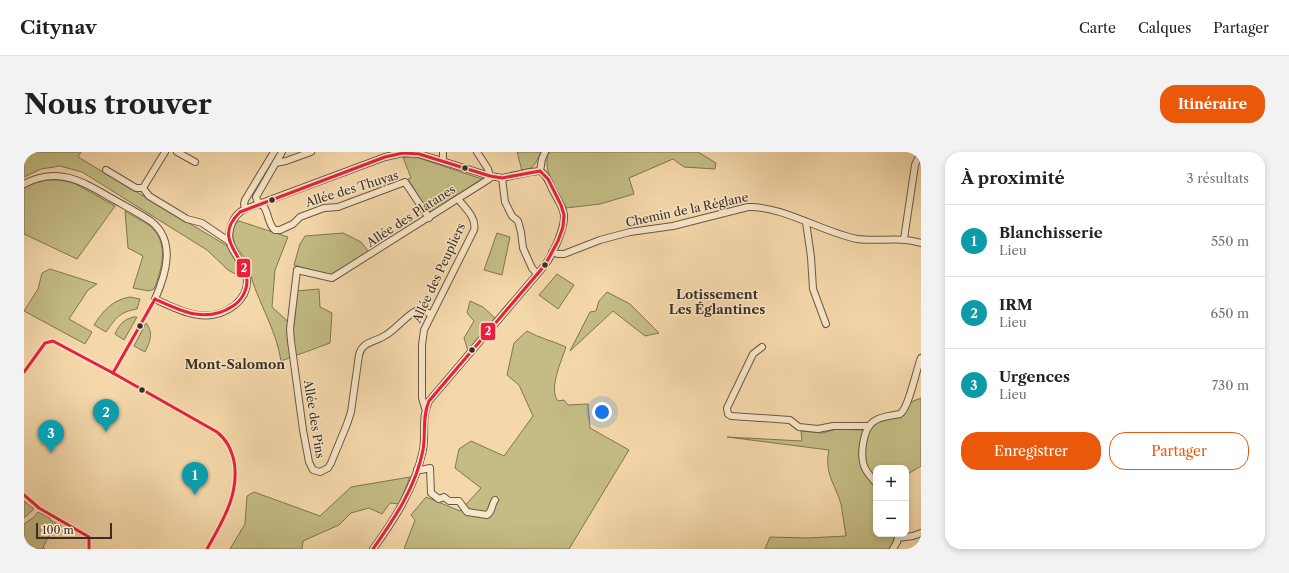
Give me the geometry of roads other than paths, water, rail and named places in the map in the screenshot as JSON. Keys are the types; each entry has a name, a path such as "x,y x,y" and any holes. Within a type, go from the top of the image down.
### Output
{"street":[{"path":"143,188 165,152"},
{"path":"177,152 195,162"},
{"path":"245,209 245,200 274,152"},
{"path":"260,204 257,201 256,196 282,152"},
{"path":"276,163 311,152"},
{"path":"230,242 230,229 233,220 245,209 394,154 410,152 490,176 502,178 540,171 544,174 548,179 564,214 562,226 548,261 432,397 425,408"},
{"path":"443,152 443,161"},
{"path":"477,152 488,169 490,176"},
{"path":"540,171 545,152"},
{"path":"904,239 915,165 921,152"},
{"path":"106,170 136,188 143,188"},
{"path":"24,184 42,177 51,176 70,178 92,187 140,214 156,226 163,237 166,247 166,271 155,298 178,309 201,316 220,314 232,308 244,296 247,282 244,267 230,242 202,223 187,219 149,196 143,188"},
{"name":"Allée des Platanes","path":"294,362 290,329 297,270 332,278 342,274 489,179 490,176"},
{"path":"502,178 506,202 512,216 518,221 523,248 532,268 537,274"},
{"name":"Allée des Thuyas","path":"260,204 264,207 272,227 278,230 294,224 300,217 324,208 338,207 405,182 429,218"},
{"name":"Allée des Peupliers","path":"374,549 398,513 417,470 423,448 425,408 422,398 422,339 424,330 475,226 473,219 458,199"},
{"name":"Chemin de la Réglane","path":"552,252 564,254 600,240 630,232 673,226 748,207 765,208 840,235 858,239 904,239 921,243"},
{"path":"806,222 811,257 813,290 826,324"},
{"name":"Allée des Pins","path":"294,362 309,462 313,470 320,472 328,468 331,463 347,424 361,348 384,337 414,312 422,311 431,314"},
{"path":"762,347 753,354 727,408 728,414 731,416 790,420 799,427 818,429 834,426 868,426"},
{"path":"873,480 868,474 864,465 864,437 868,426 874,420 903,412 911,392 921,358"},
{"path":"417,470 430,468 431,493 433,496 439,499 444,497 450,500 459,501 467,512 487,515 491,511 495,500"},
{"path":"909,536 914,536 921,533"},
{"path":"893,549 898,537"}],"place":[{"name":"IRM","path":"106,432"},
{"name":"Urgences","path":"51,453"},
{"name":"Blanchisserie","path":"195,495"}],"district":[{"name":"Lotissement Les Églantines","path":"717,302"},
{"name":"Mont-Salomon","path":"235,364"}]}
